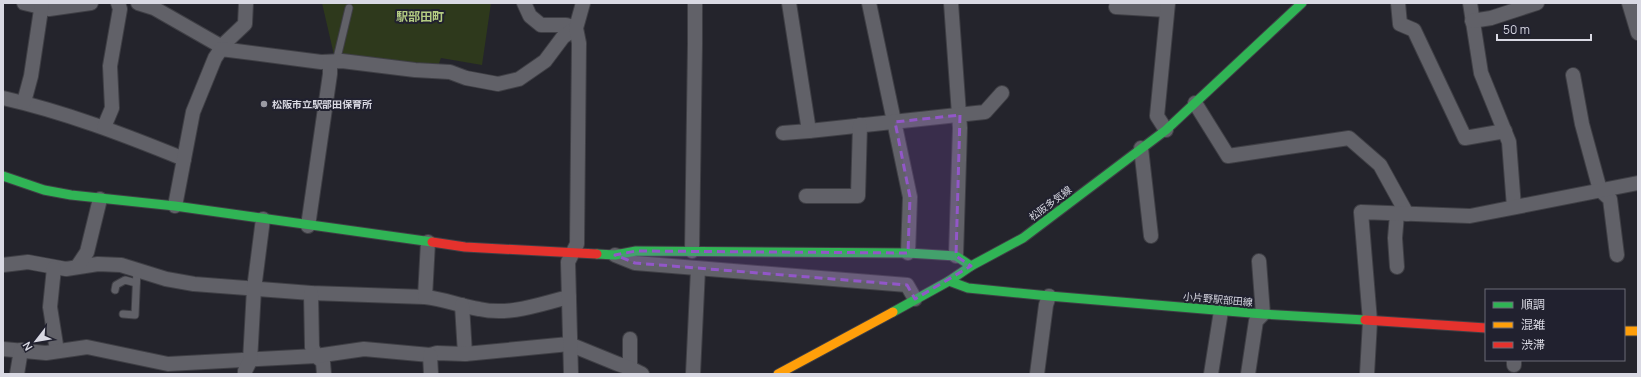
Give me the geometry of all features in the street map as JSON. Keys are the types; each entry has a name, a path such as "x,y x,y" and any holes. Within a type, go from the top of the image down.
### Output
{"main road":[{"name":"松阪多気線","path":"778,374 949,281 971,266 1023,238 1166,130 1302,3"},
{"path":"3,176 44,190 100,199 175,206 464,248 615,255 636,251 908,253 956,256 971,266"},
{"name":"小片野駅部田線","path":"949,281 968,288 1049,296 1370,322 1485,328"},
{"path":"1625,331 1638,331"}],"street":[{"path":"24,3 41,5 49,9 91,3"},
{"path":"104,127 112,108 110,66 120,9 118,3"},
{"path":"138,3 154,8 217,44 221,49 333,62 342,61 416,70 450,72 466,78 488,83 505,84 519,79 545,61 563,37 576,28"},
{"path":"175,206 193,112 215,58 226,42 244,24 246,3"},
{"path":"524,3 530,16 541,25 566,25 576,28"},
{"path":"571,374 568,262 577,244 579,40 576,28 583,3"},
{"path":"692,251 695,3"},
{"path":"789,3 809,131"},
{"path":"869,3 910,197 908,253"},
{"path":"951,3 960,115 956,256"},
{"path":"1398,3 1400,24 1414,30 1465,138 1506,131"},
{"path":"1470,3 1481,73 1506,131 1509,142 1514,207"},
{"path":"1472,21 1491,18 1537,3"},
{"path":"1629,3 1638,33"},
{"path":"24,102 31,76 41,5"},
{"path":"1116,7 1167,6 1157,116 1166,130"},
{"path":"308,226 333,62"},
{"path":"1573,75 1582,124 1600,190 1610,199 1617,255"},
{"path":"783,133 985,112 1002,92"},
{"path":"3,98 24,102 104,127 184,159"},
{"path":"1195,103 1228,156 1349,138 1380,165 1402,214 1395,238 1397,267"},
{"path":"806,196 858,196 860,126"},
{"path":"1141,148 1151,236"},
{"path":"1367,374 1370,322 1361,212 1470,216 1638,183"},
{"path":"77,266 87,252 100,199"},
{"path":"245,374 250,361 254,289 263,218"},
{"path":"425,297 428,242"},
{"path":"87,252 93,262 98,264"},
{"path":"716,271 718,252"},
{"path":"615,255 635,263 716,271 907,285 915,299"},
{"path":"1248,374 1256,321 1264,314 1259,261"},
{"path":"3,264 28,262 66,269 77,266 98,264 121,265 137,276 194,284 311,293 425,297 441,299 480,310 511,312 569,297"},
{"path":"54,268 50,307 57,351"},
{"path":"693,374 698,269"},
{"path":"311,293 312,348 316,356 323,362 324,374"},
{"path":"1037,374 1046,305 1049,296"},
{"path":"462,305 465,354"},
{"path":"1211,374 1221,311"},
{"path":"630,339 636,371"},
{"path":"3,349 46,353 87,347 168,364 250,361 316,356 364,349 430,355 437,353 465,354 569,344 636,371"},
{"path":"17,374 21,350"},
{"path":"430,355 431,374"}],"lane":[{"path":"333,62 350,8"},
{"path":"115,290 116,285 137,276 135,315 123,314"}],"highlighted area":[{"path":"960,115 956,256 971,266 915,299 907,285 635,263 615,255 636,251 908,253 910,197 895,122"}],"green space":[{"path":"322,3 491,3 482,65 441,58 437,69 334,55"}],"traffic: fast":[{"path":"893,312 949,281 971,266 1023,238 1166,130 1302,3"},
{"path":"3,176 44,190 71,195 175,206 432,242"},
{"path":"597,254 615,255 636,251 908,253 956,256 971,266"},
{"path":"949,281 968,288 1049,296 1263,314 1365,320"}],"traffic: slow":[{"path":"778,374 893,312"},
{"path":"1625,331 1638,331"}],"traffic: jam":[{"path":"432,242 465,247 597,254"},
{"path":"1365,320 1485,328"}],"place":[{"name":"松阪市立駅部田保育所","path":"264,104"}],"district":[{"name":"駅部田町","path":"420,17"}]}
